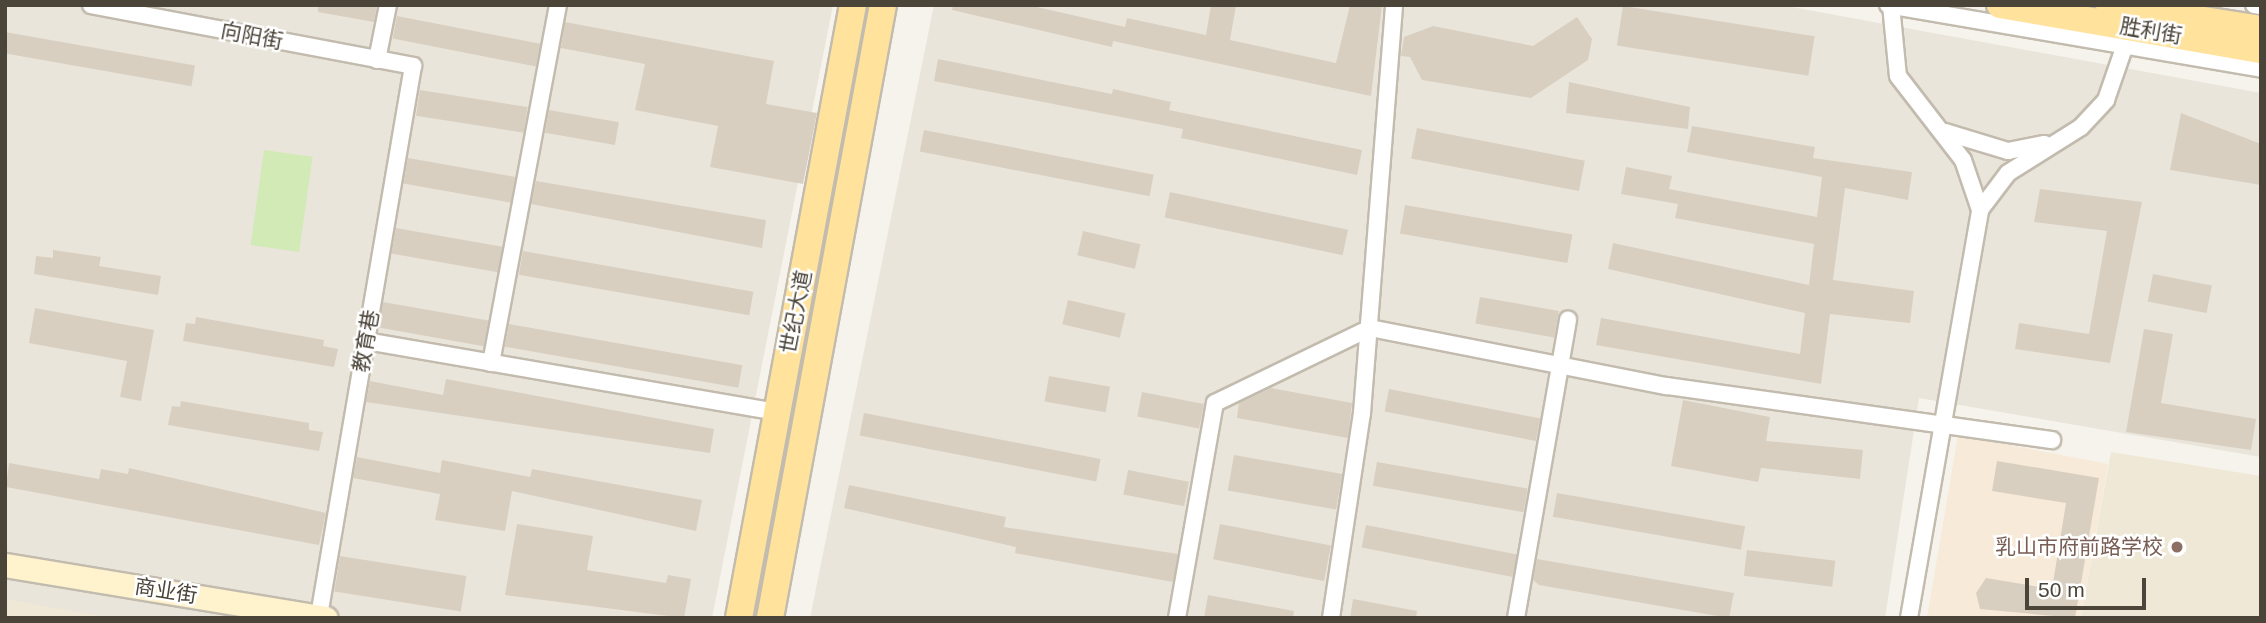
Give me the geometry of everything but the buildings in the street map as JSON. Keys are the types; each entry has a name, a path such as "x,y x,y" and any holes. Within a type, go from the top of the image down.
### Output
{"main road":[{"name":"世纪大道","path":"737,612 853,5"},
{"name":"世纪大道","path":"770,618 883,5"},
{"name":"胜利街","path":"2000,5 2096,10 2261,29"},
{"name":"胜利街","path":"2096,10 2129,37 2261,50"}],"street":[{"name":"向阳街","path":"91,5 412,66"},
{"path":"377,60 388,5"},
{"path":"491,363 558,5"},
{"path":"1331,618 1370,328 1394,5"},
{"path":"1980,211 1963,160 1898,76 1890,5 2129,37 2261,69"},
{"path":"2254,5 2261,6"},
{"path":"1909,618 1980,211 2008,173 2061,139 2106,100 2129,37"},
{"name":"教育巷","path":"323,617 412,66"},
{"path":"1937,128 2008,151 2061,139"},
{"path":"1516,618 1568,320"},
{"path":"1177,618 1215,403 1370,328 1561,366 2052,440"},
{"path":"366,341 777,412"},
{"name":"商业街","path":"5,565 323,617"}],"shaded area":[{"path":"5,5 833,5 712,618 5,618"},
{"path":"934,5 1781,5 2261,93 2261,457 1919,398 1885,618 810,618"},
{"path":"1958,435 2108,464 2081,618 1927,618"},
{"name":"乳山市府前路学校","path":"2111,452 2261,476 2261,618 2081,618"},
{"path":"5,599 109,618 5,618"}],"green space":[{"path":"264,150 313,157 299,252 251,245"}],"place":[{"name":"乳山市府前路学校","path":"2177,547"}]}
